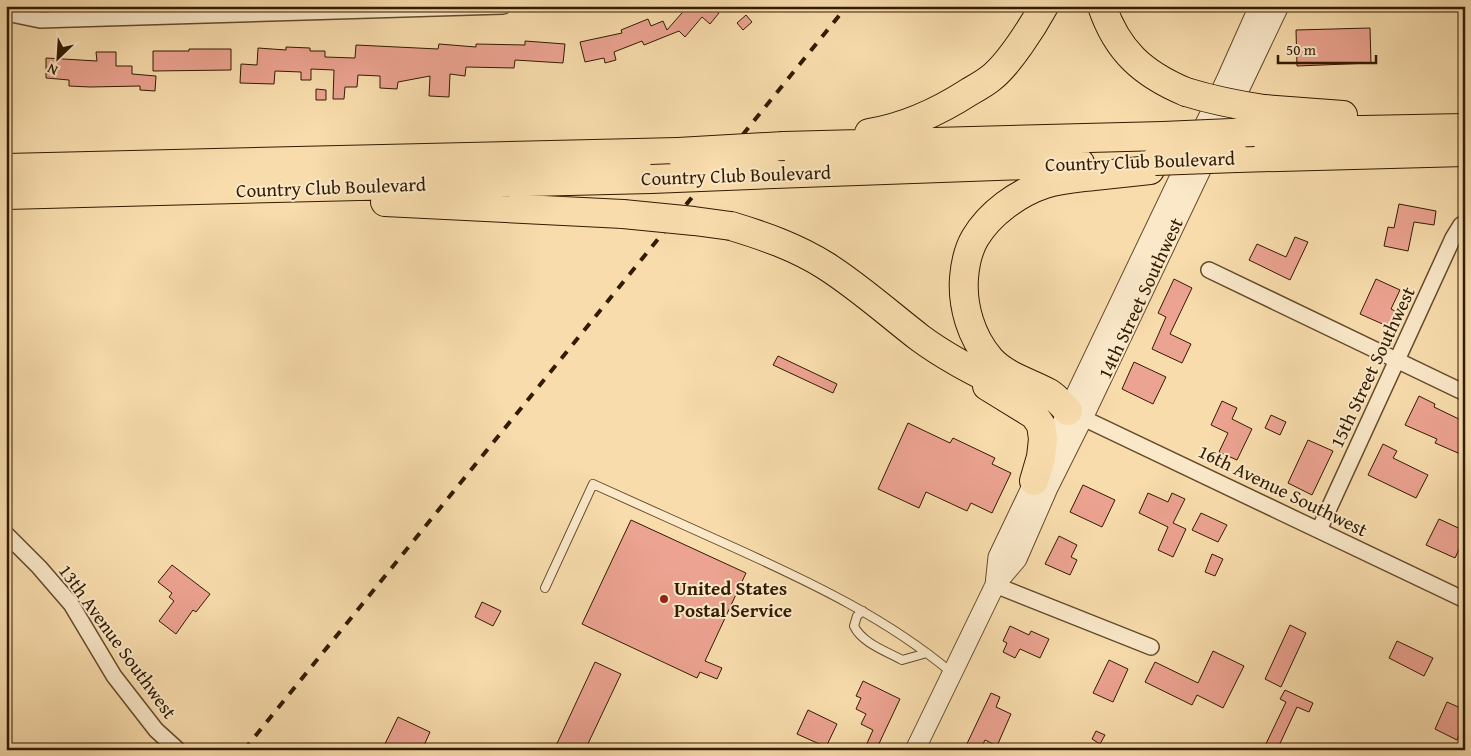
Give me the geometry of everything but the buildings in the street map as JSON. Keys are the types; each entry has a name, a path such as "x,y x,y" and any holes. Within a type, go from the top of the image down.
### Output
{"highway":[{"path":"784,146 874,132 909,123 950,104 992,77 1023,39 1044,6"},
{"path":"1102,6 1112,31 1121,45 1134,60 1166,84 1206,98 1237,105 1259,121 1465,122"},
{"name":"Country Club Boulevard","path":"6,195 651,179 1156,155 1259,121 1465,128"},
{"name":"Country Club Boulevard","path":"6,168 678,152 784,146 1156,155 1228,159 1465,152"},
{"path":"1076,414 1051,394 1006,372 991,360 981,347 965,309 965,265 974,239 986,222 999,210 1025,193 1046,184 1076,178 1156,155"},
{"path":"280,189 317,198 623,214 694,220 730,226 766,236 825,265 922,339 982,376 1045,406 1076,414"},
{"path":"957,361 981,383 1034,415 1040,425 1043,439 1041,457 1034,480"}],"street":[{"path":"11,14 40,20 503,6"},
{"name":"14th Street Southwest","path":"915,750 995,585 1017,559 1048,488 1076,414 1259,6"},
{"name":"14th Street Southwest","path":"995,585 998,557 1034,480 1076,414 1280,6"},
{"name":"15th Street Southwest","path":"1319,530 1453,238 1461,225 1465,223"},
{"path":"1209,270 1465,393"},
{"name":"16th Avenue Southwest","path":"1076,414 1465,600"},
{"name":"13th Avenue Southwest","path":"6,534 39,567 71,604 114,676 156,730 178,750"},
{"path":"995,585 1151,647"}],"lane":[{"path":"545,588 593,484 796,575 863,611 927,653 952,673"},
{"path":"863,611 857,616 854,626 856,631 866,640 902,660 927,653"}],"railway":[{"path":"244,750 847,6"}],"place":[{"name":"United States Postal Service","path":"664,599"}]}
